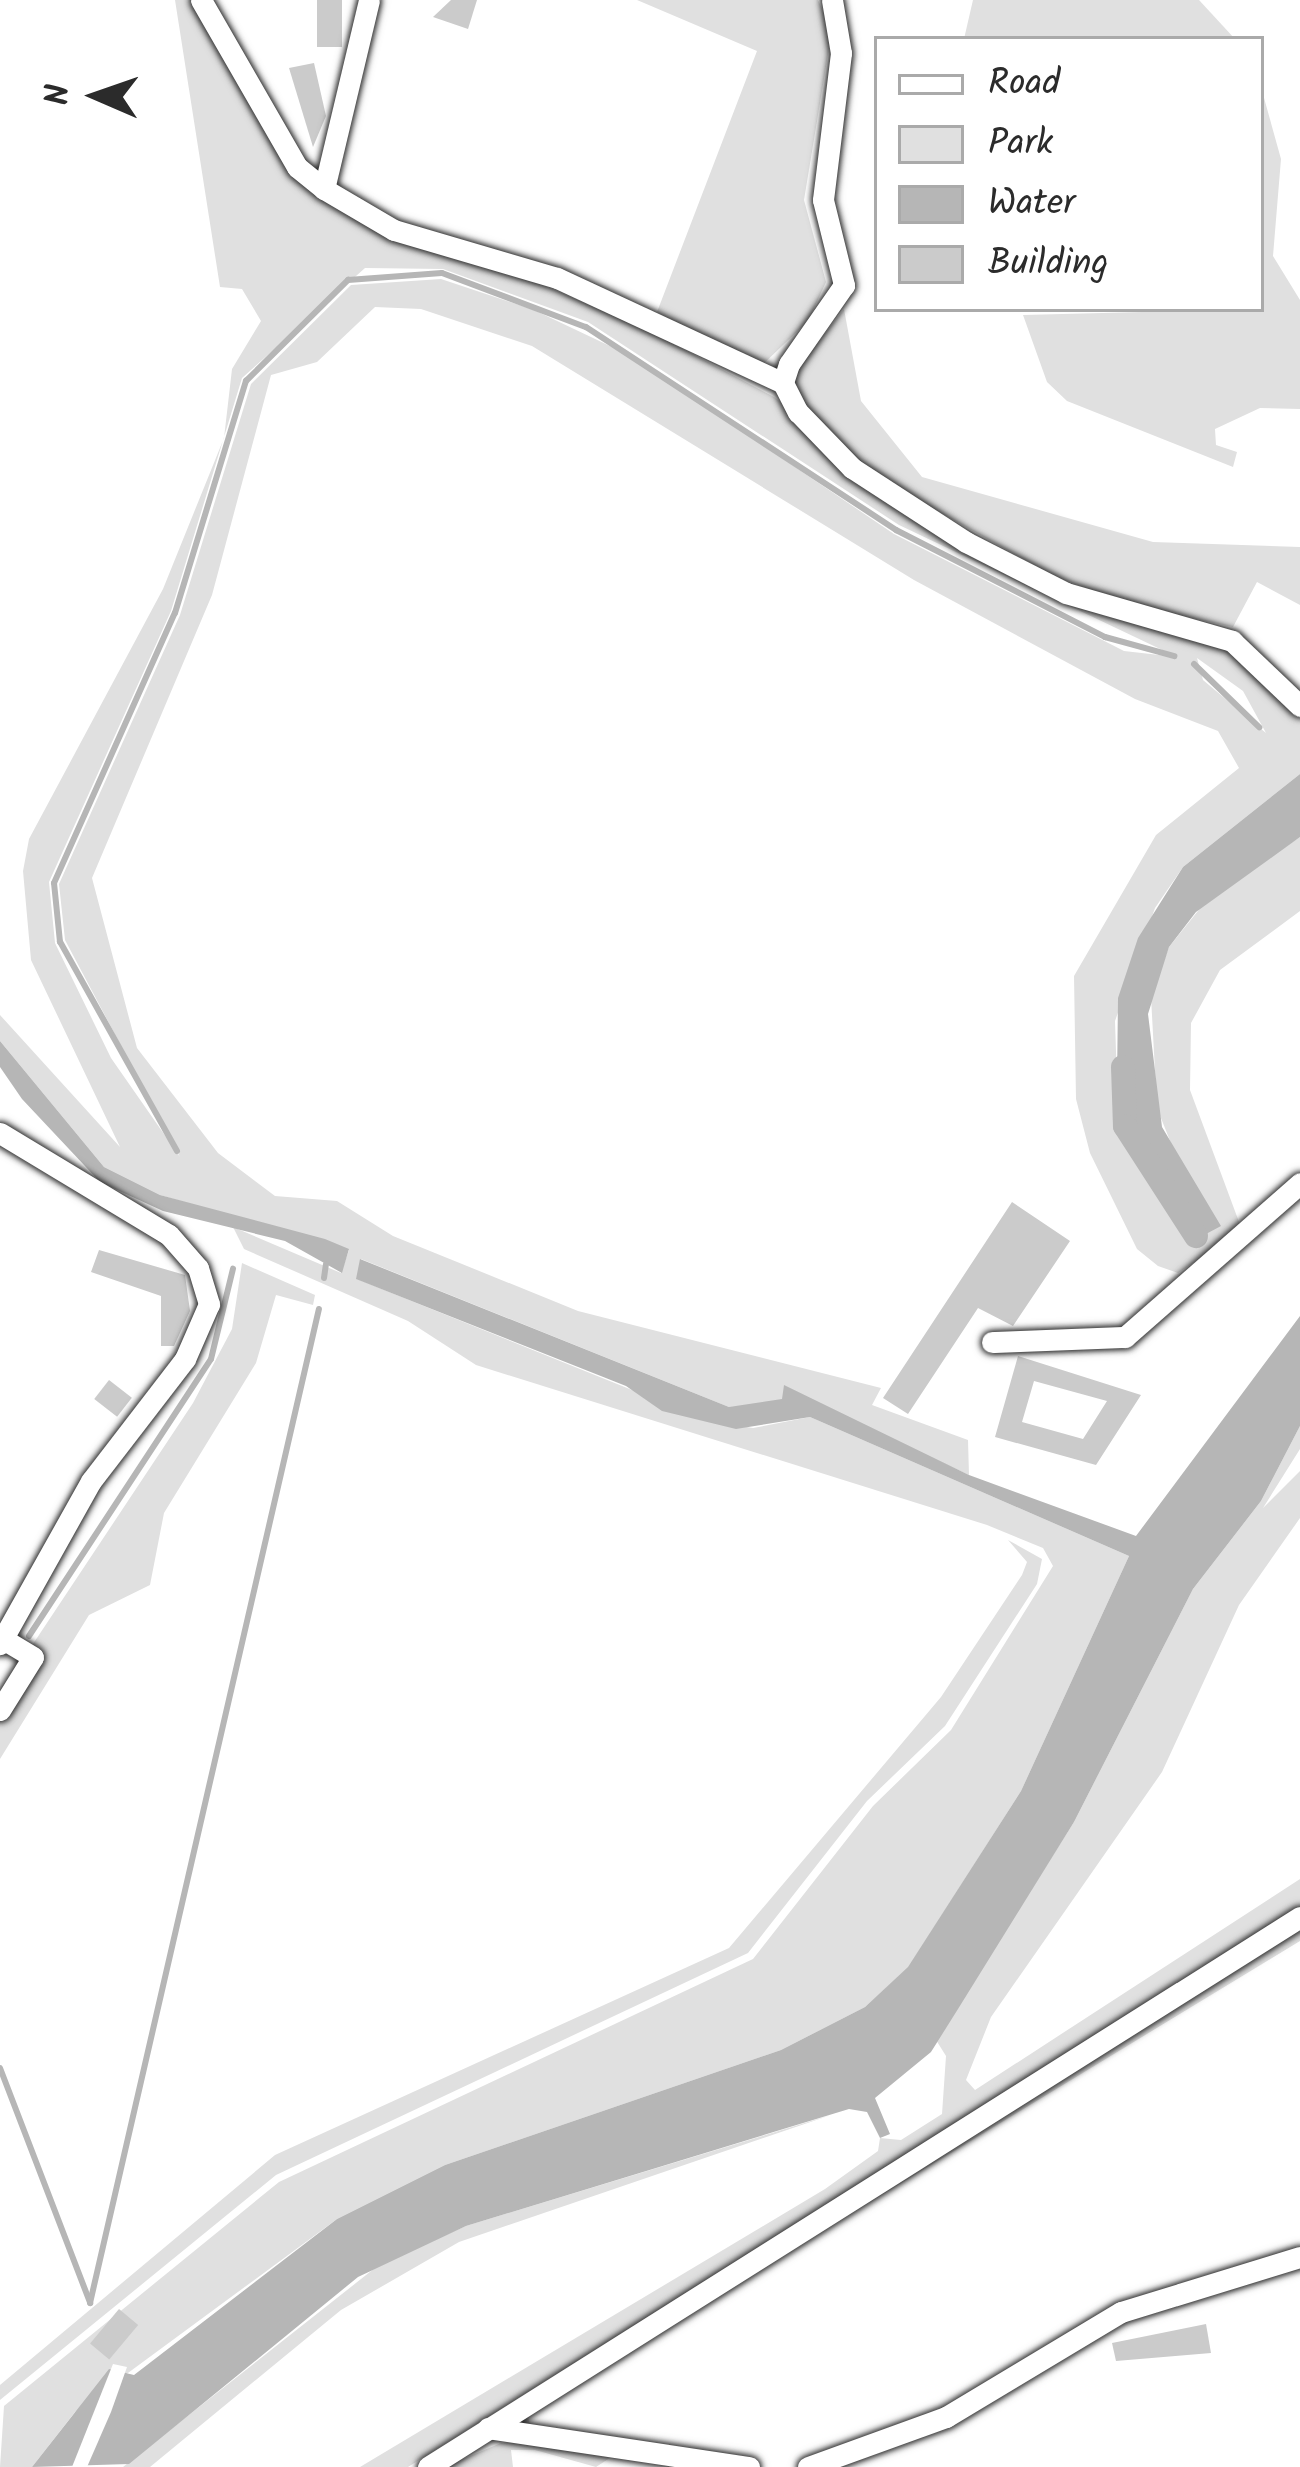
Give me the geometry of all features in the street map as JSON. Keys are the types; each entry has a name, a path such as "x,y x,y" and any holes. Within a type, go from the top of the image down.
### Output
{"street":[{"path":"201,0 297,167 324,189 394,230 556,278 783,383 812,430 912,510 1066,593 1232,641 1300,706"},
{"path":"324,189 369,0"},
{"path":"783,383 844,284 823,200 841,53 832,0"},
{"path":"0,1133 169,1235 198,1268 208,1304 185,1359 91,1481 2,1641 33,1657 0,1710"},
{"path":"992,1342 1125,1337 1300,1183"},
{"path":"428,2467 1300,1917"},
{"path":"808,2467 946,2417 1120,2312 1300,2257"},
{"path":"488,2428 749,2467"}],"green space":[{"path":"175,0 194,0 302,180 649,331 774,397 1002,569 1213,639 1285,691 1300,716 1300,774 1183,867 1155,908 1115,1021 1117,1082 1144,1158 1207,1234 1157,1108 1151,997 1169,947 1210,896 1300,837 1300,911 1220,970 1191,1023 1190,1090 1242,1230 1178,1273 1158,1266 1137,1249 1090,1153 1076,1099 1074,976 1156,835 1239,768 1218,731 1135,699 914,580 532,346 421,309 375,307 317,362 271,375 212,595 92,878 137,1048 218,1153 275,1196 337,1201 393,1236 578,1311 881,1388 872,1405 968,1440 969,1475 813,1403 729,1407 361,1259 357,1279 709,1421 753,1428 810,1417 1129,1556 1021,1791 908,1968 865,2007 781,2050 445,2165 337,2219 75,2412 32,2467 0,2467 4,2406 279,2182 753,1959 873,1806 951,1730 1053,1566 1043,1548 987,1525 476,1365 408,1321 244,1249 233,1227 341,1273 349,1250 160,1195 104,1167 0,1041 0,1015 120,1147 31,960 23,871 29,839 163,589 223,441 171,611 49,882 55,943 111,1058 180,1157 65,940 59,884 180,615 251,384 351,285 441,279 534,310 631,356 894,534 1124,651 1177,657 899,525 588,322 443,269 365,268 242,378 224,436 232,369 261,321 242,289 220,287","holes":["1197,658 1243,691 1266,733 1203,680"]},
{"path":"637,0 818,0 832,30 804,200 826,282 808,321 756,371 657,312 757,51"},
{"path":"973,0 1199,0 1232,36 965,36"},
{"path":"1264,98 1281,159 1273,256 1300,300 1300,409 1260,408 1215,429 1216,445 1237,452 1233,467 1067,401 1047,382 1023,315 1264,312"},
{"path":"844,309 861,401 922,477 1153,542 1300,547 1300,605 1257,582 1233,627 1131,605 1054,576 873,475 805,410 792,376"},
{"path":"242,1263 315,1295 313,1305 276,1295 256,1363 164,1513 150,1585 89,1615 0,1759 0,1718 31,1647 193,1403 232,1329"},
{"path":"1300,1426 1300,1449 1263,1508 1300,1471 1300,1518 1239,1605 1162,1772 991,2017 966,2080 975,2090 1300,1879 1300,1908 408,2467 360,2467 825,2189 878,2151 880,2138 901,2140 942,2114 946,2056 936,2040 1074,1822 1193,1589 1261,1501"},
{"path":"1008,1540 1042,1559 1037,1584 945,1726 867,1801 748,1953 276,2175 0,2400 0,2385 275,2155 729,1948 941,1697 1022,1575 1027,1562"},
{"path":"1300,1928 1300,1941 587,2374 528,2414 531,2434 507,2424"},
{"path":"831,2115 459,2242 341,2310 150,2467 123,2467 380,2264 466,2226"},
{"path":"501,2443 619,2452 596,2467 535,2450 511,2450 513,2467 444,2467"}],"water":[{"path":"1300,774 1300,837 1196,912 1169,947 1148,1014 1162,1127 1221,1226 1206,1234 1178,1214 1135,1136 1117,1082 1118,998 1138,938 1183,867"},
{"path":"0,1041 104,1167 160,1195 349,1249 342,1273 285,1241 163,1211 100,1182 22,1099 0,1067"},
{"path":"360,1259 729,1407 782,1399 784,1385 969,1475 1136,1536 1300,1316 1300,1426 1261,1501 1193,1589 1074,1822 931,2052 875,2098 890,2134 880,2138 867,2112 849,2109 466,2226 358,2277 129,2464 32,2467 109,2369 134,2375 337,2219 445,2165 781,2050 865,2007 908,1967 1021,1791 1129,1556 810,1417 736,1429 662,1411 626,1386 356,1279"}],"pier":[{"path":"113,2364 127,2367 111,2412 87,2467 72,2467"}],"building":[{"path":"317,0 342,0 342,47 317,47"},
{"path":"451,0 477,0 468,29 433,17"},
{"path":"314,63 326,116 313,147 289,68"},
{"path":"1012,1202 1070,1241 1013,1326 978,1308 908,1414 883,1398"},
{"path":"99,1250 185,1275 190,1311 174,1346 161,1346 161,1296 91,1272"},
{"path":"1018,1356 1141,1395 1096,1465 995,1437","holes":["1034,1381 1107,1401 1083,1439 1022,1422"]},
{"path":"109,1380 132,1398 117,1417 94,1399"},
{"path":"119,2309 138,2325 109,2360 90,2343"},
{"path":"1206,2324 1211,2353 1116,2361 1112,2343"}],"waterway":[{"path":"177,1151 60,942 54,883 175,613 246,381 348,280 442,273 586,327 896,530 1105,637 1174,656"},
{"path":"1194,664 1259,727"},
{"path":"1123,1067 1125,1126 1196,1236"},
{"path":"324,1278 326,1264"},
{"path":"29,1636 211,1359 233,1269"},
{"path":"0,2068 90,2303 319,1309"}]}
